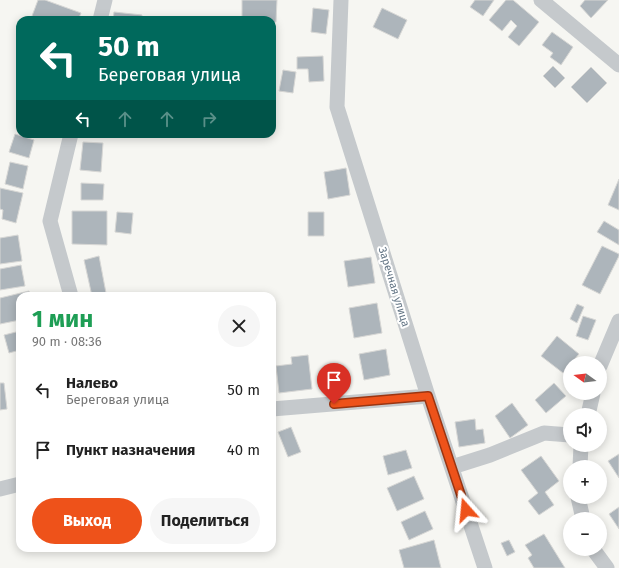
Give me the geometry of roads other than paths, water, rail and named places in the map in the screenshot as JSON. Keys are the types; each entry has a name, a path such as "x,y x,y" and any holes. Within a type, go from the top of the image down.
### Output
{"street":[{"path":"101,16 105,0"},
{"name":"Заречная улица","path":"341,0 337,107 428,396 485,568"},
{"path":"541,0 619,65"},
{"path":"70,138 50,221 70,292"},
{"path":"604,356 619,321"},
{"path":"276,408 428,396"},
{"path":"452,467 490,455 544,433 563,434"},
{"path":"0,489 16,485"},
{"path":"598,556 607,568"}]}
